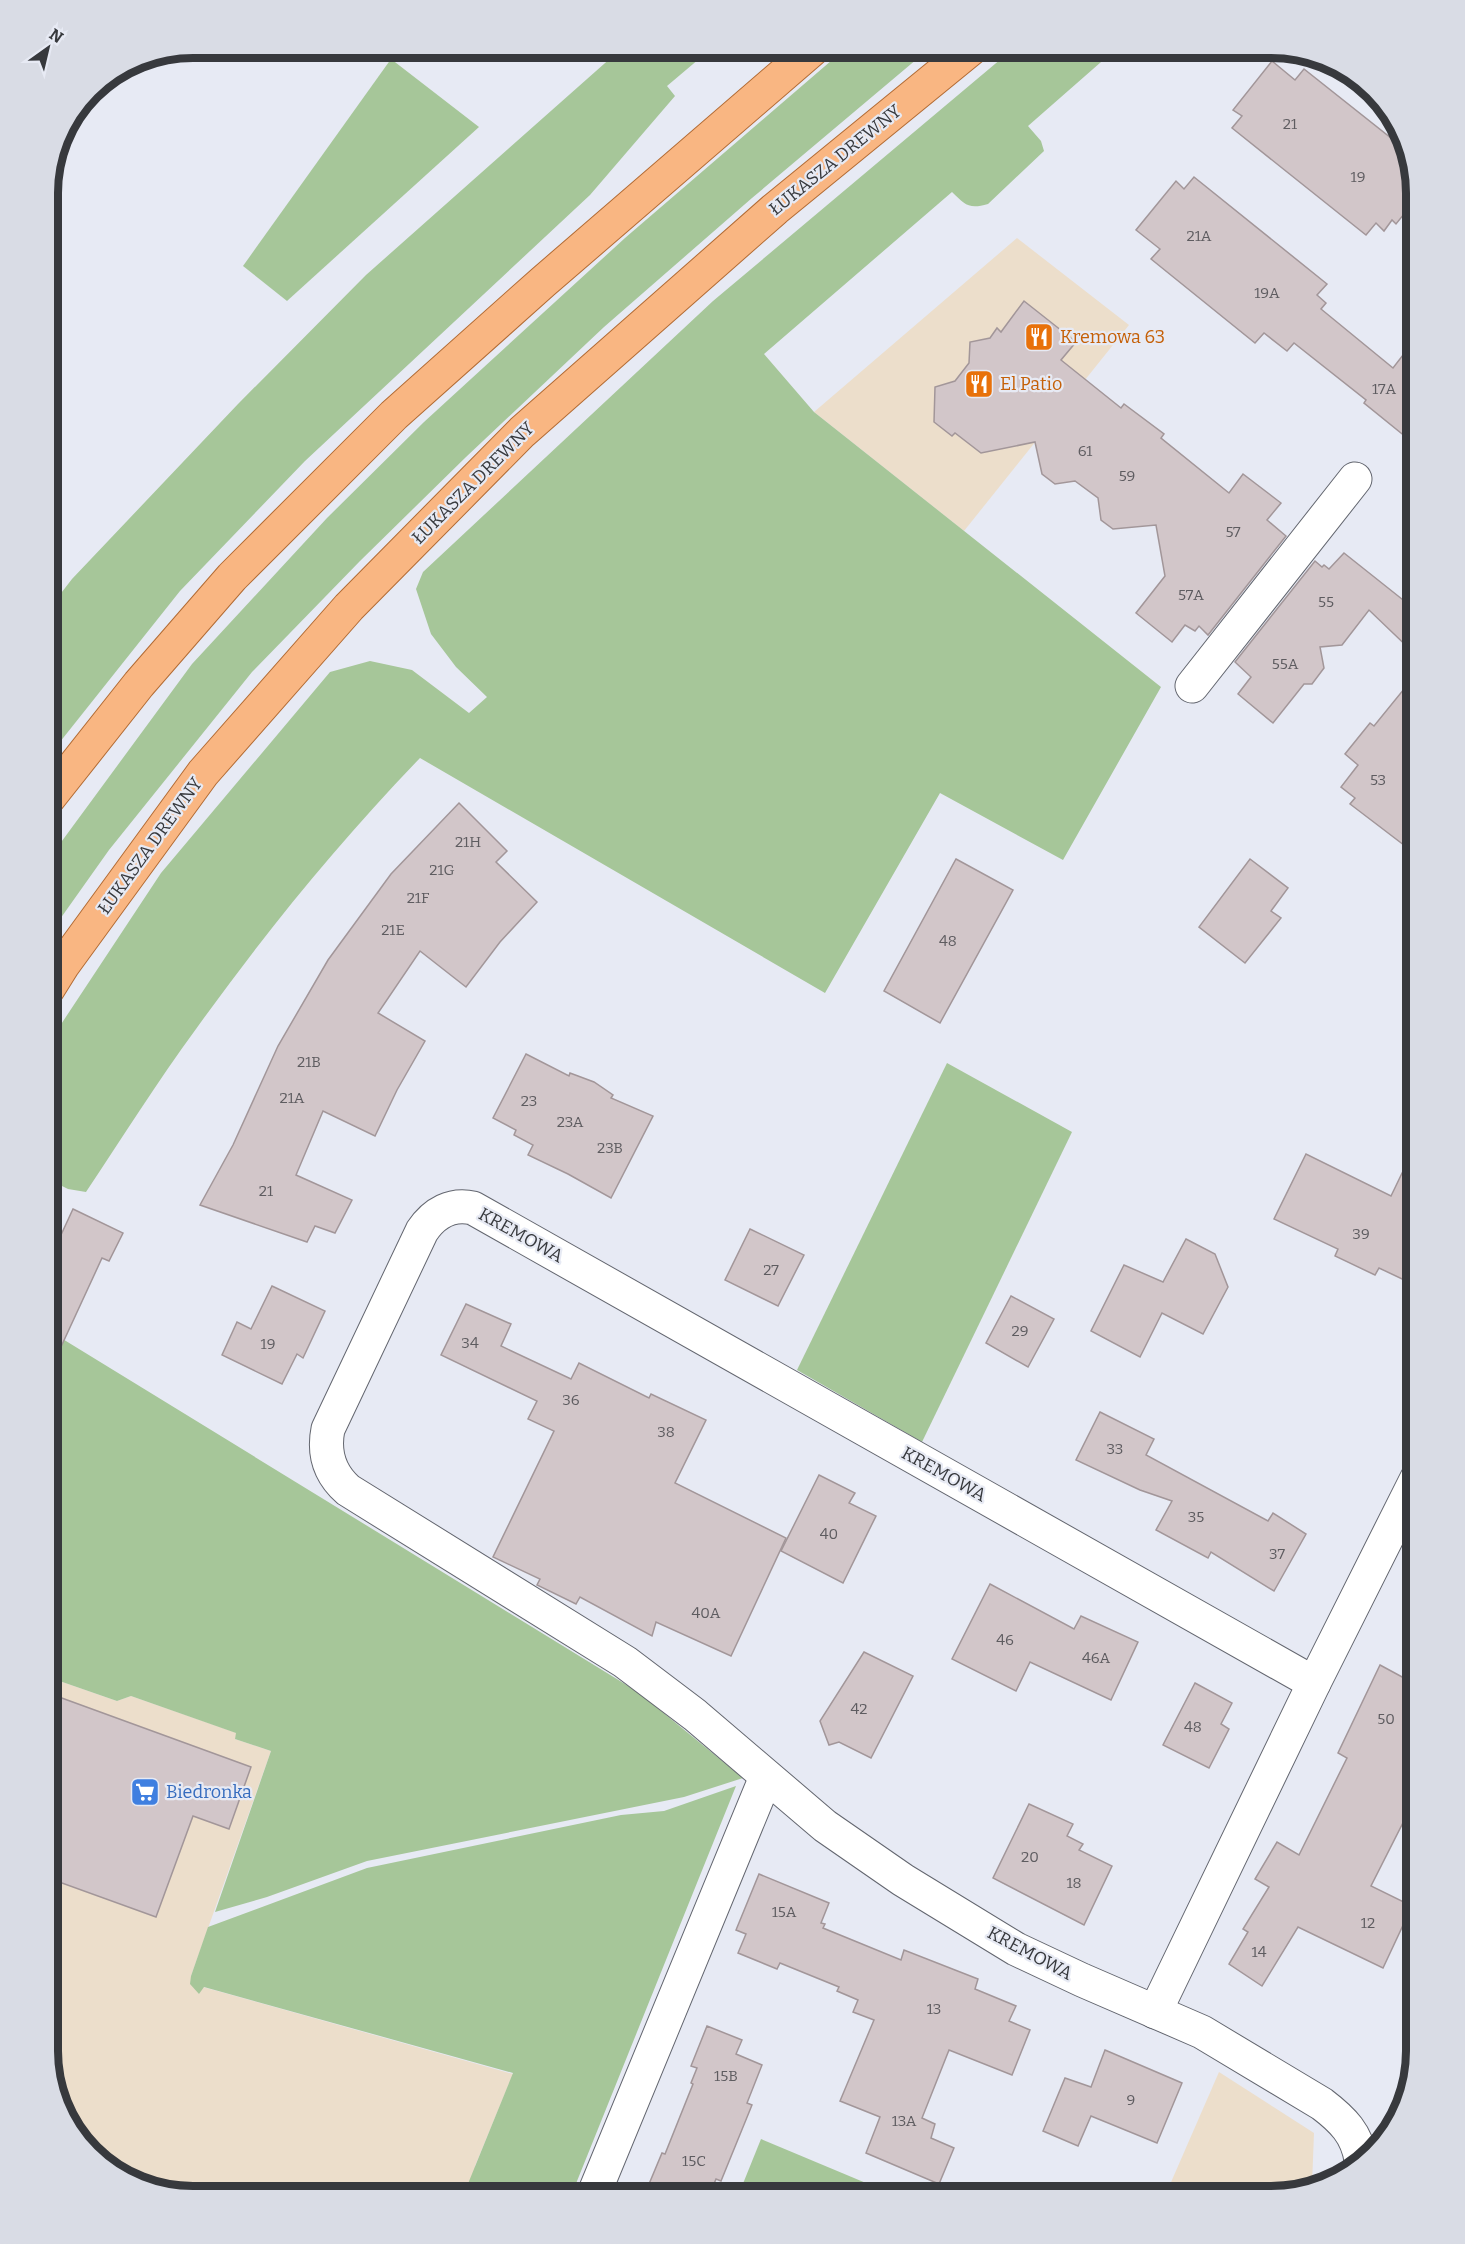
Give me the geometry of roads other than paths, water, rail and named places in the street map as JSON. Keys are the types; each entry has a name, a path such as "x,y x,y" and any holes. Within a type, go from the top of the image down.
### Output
{"main road":[{"path":"59,786 140,684 232,577 394,415 543,282 802,59"},
{"name":"ŁUKASZA DREWNY","path":"59,972 203,773 349,607 522,432 775,209 959,59"}],"street":[{"path":"1192,686 1355,479"},
{"name":"KREMOWA","path":"1314,1683 473,1208 465,1206 447,1209 429,1221 422,1231 328,1429 326,1442 330,1468 337,1480 348,1490 625,1662 695,1715 825,1826 903,1880 1016,1949 1202,2032 1322,2104 1350,2129 1359,2153"},
{"path":"1155,2012 1314,1683 1406,1500"},
{"path":"597,2185 766,1777"}],"place":[{"name":"Kremowa 63","path":"1039,337"},
{"name":"El Patio","path":"979,384"},
{"name":"Biedronka","path":"145,1792"}]}
